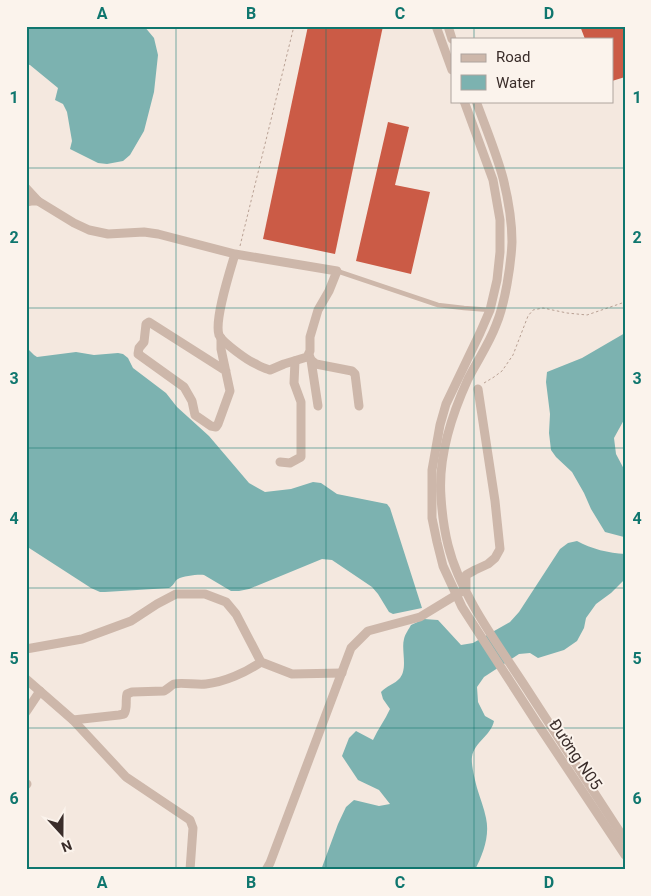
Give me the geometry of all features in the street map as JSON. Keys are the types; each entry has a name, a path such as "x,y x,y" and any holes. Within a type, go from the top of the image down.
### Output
{"street":[{"path":"436,26 451,67"},
{"path":"448,26 452,38"},
{"name":"Đường N05","path":"464,102 493,180 500,220 500,252 497,280 490,310 446,404 440,425 432,470 432,518 436,542 443,566 456,595 480,636 625,855"},
{"name":"Đường N05","path":"476,102 503,179 512,242 504,298 496,325 455,408 447,438 442,471 441,495 448,545 454,564 474,606 625,840"},
{"path":"26,188 38,201 89,230 108,234 144,232 158,234 235,254 337,271 330,291 318,310 310,337 310,358 318,406"},
{"path":"26,202 31,200 38,201"},
{"path":"235,254 219,317 219,334 222,338 254,364 270,370 307,357 316,364 352,371 355,374 359,406"},
{"path":"222,338 221,349 226,372 230,391 216,427 211,426 195,415 192,402 184,386 138,354 139,348 144,342 146,324 150,322 226,372"},
{"path":"280,462 290,463 301,457 301,402 294,383 295,360"},
{"path":"266,870 352,648 368,631 420,617 466,589 466,575 488,564 495,558 500,549 495,501 478,389"},
{"path":"27,648 82,639 131,621 176,594 205,594 226,602 236,614 261,662 292,674 342,673"},
{"path":"73,720 124,714 126,711 127,694 132,692 164,691 176,684 199,685 218,682 261,662"},
{"path":"26,679 73,720 126,777 190,820 193,828 190,870"},
{"path":"26,712 40,690"}],"lane":[{"path":"337,271 438,304 490,310"}],"path":[{"path":"235,254 241,245 294,26"},
{"path":"478,389 480,385 502,371 513,355 528,316 533,310 542,308 587,315 625,302"}],"water":[{"path":"26,26 144,26 154,38 158,55 154,92 144,131 130,155 123,161 107,164 98,163 70,149 72,141 67,112 63,104 55,100 58,88 30,65 26,64"},
{"path":"625,333 625,418 614,438 616,454 625,471 624,537 605,532 572,472 551,450 549,433 550,414 546,382 547,372 582,358"},
{"path":"26,347 37,357 76,352 94,355 123,354 128,358 133,368 166,393 177,407 209,436 249,483 265,492 291,489 313,482 321,483 337,494 387,504 390,508 422,608 393,614 389,612 372,587 332,560 322,559 249,589 239,591 231,591 204,575 199,575 180,578 169,588 100,592 26,546"},
{"path":"577,541 600,550 625,554 625,579 596,604 586,618 584,628 577,641 564,650 538,658 530,653 519,654 484,677 477,687 478,702 485,716 494,721 490,731 476,747 472,757 474,777 487,825 485,845 475,870 321,870 346,807 354,800 379,806 390,804 379,790 358,780 342,756 349,738 356,731 373,740 388,713 390,709 383,699 381,692 398,680 402,674 404,669 404,639 411,625 424,619 438,620 461,645 473,643 510,622 519,612 560,549 568,543"}],"building":[{"path":"308,26 383,26 335,254 263,239"},
{"path":"580,26 625,26 625,77 614,80 614,38 585,38"},
{"path":"388,122 409,127 395,185 430,192 411,274 356,261"}]}
